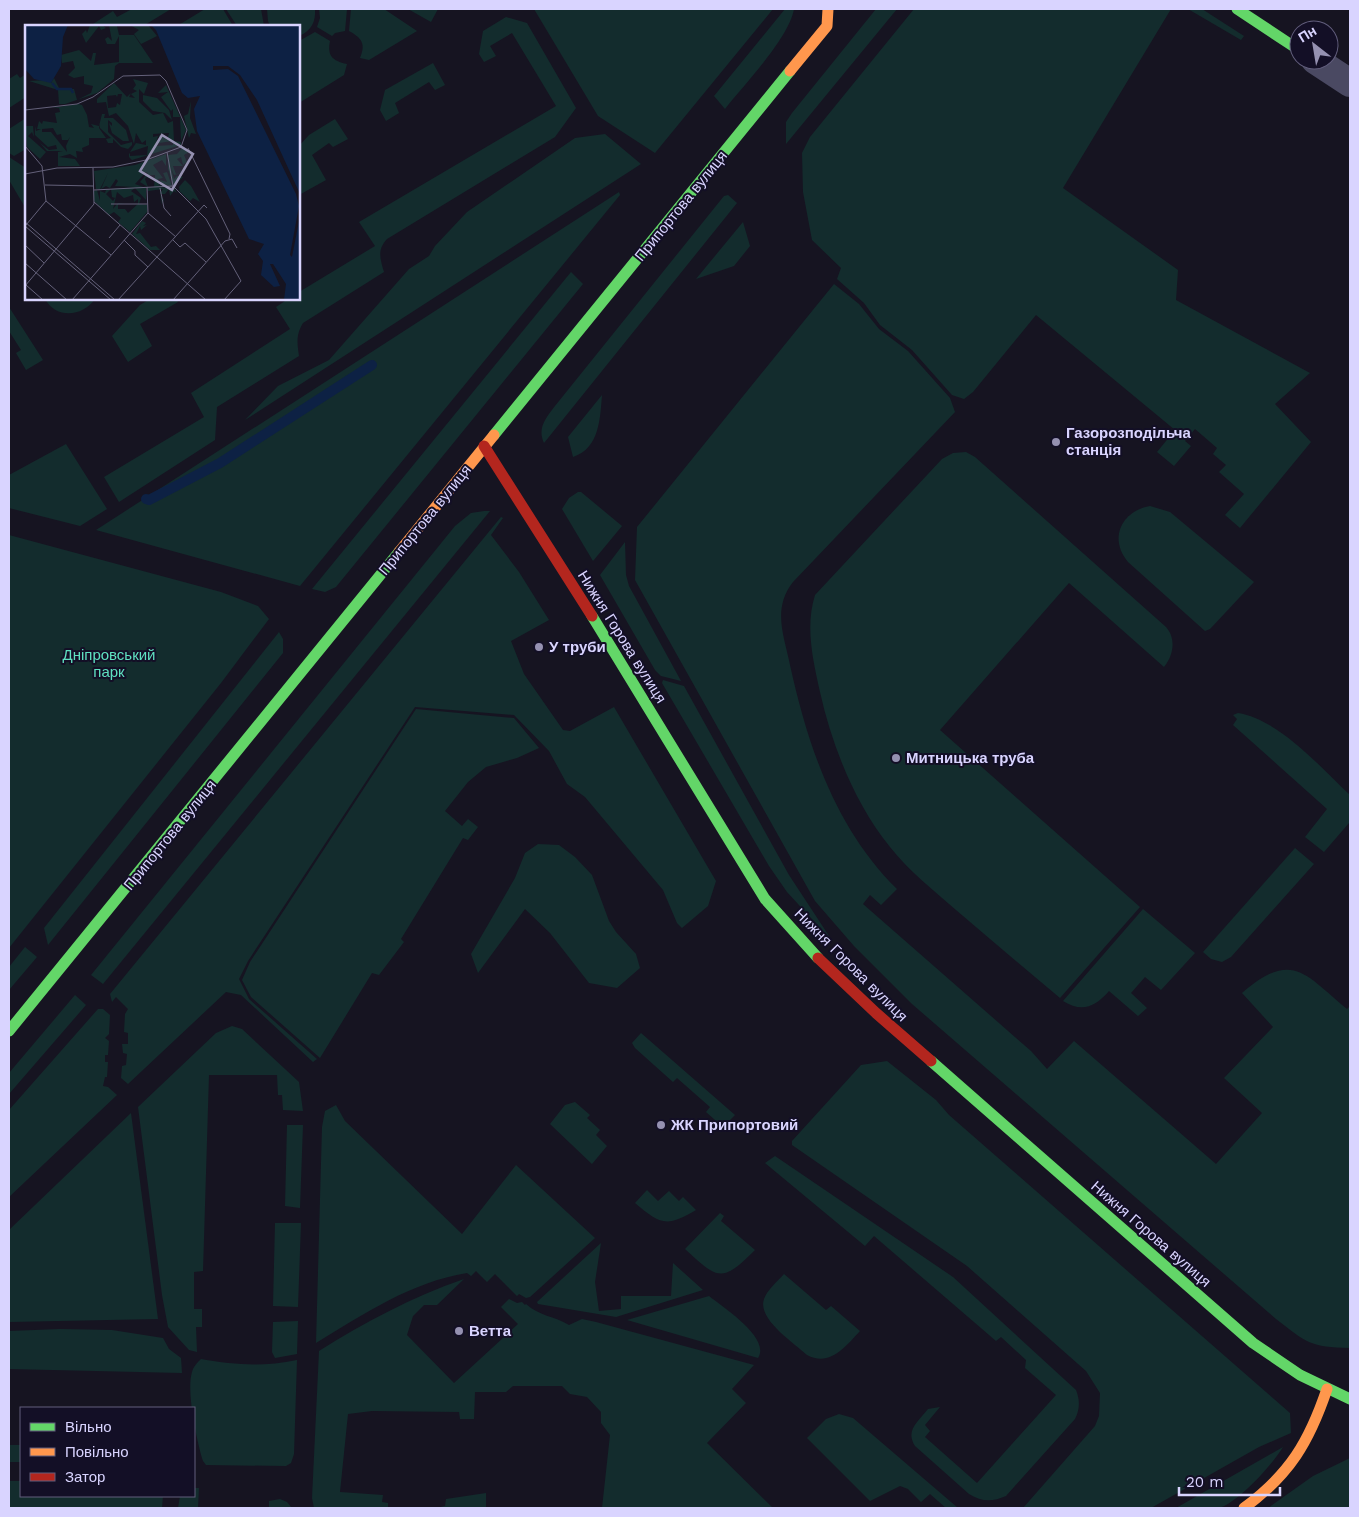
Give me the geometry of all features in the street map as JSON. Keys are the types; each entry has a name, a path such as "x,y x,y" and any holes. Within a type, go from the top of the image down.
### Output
{"street":[{"path":"1237,9 1289,43"},
{"name":"Припортова вулиця","path":"9,1031 344,621 832,14"},
{"path":"1330,70 1350,83"},
{"name":"Нижня Горова вулиця","path":"484,446 561,566 765,899 826,966 876,1013 1246,1338 1270,1357 1327,1389 1350,1399"},
{"path":"1244,1508 1276,1482 1294,1463 1314,1428 1327,1389"}],"green space":[{"path":"132,9 171,9 145,25 92,25 113,11 117,17"},
{"path":"205,9 223,9 232,25 179,25"},
{"path":"226,9 261,9 264,25 236,25"},
{"path":"267,9 315,9 315,18 312,26 300,36 300,25 270,25"},
{"path":"319,9 347,9 345,31 335,33 332,36 317,27 320,18"},
{"path":"351,9 384,9 417,31 369,60 360,58 363,49 362,42 349,31"},
{"path":"408,9 438,9 431,22"},
{"path":"534,9 773,9 655,153 598,116"},
{"path":"785,9 794,9 784,33 765,61 725,109 714,96"},
{"path":"876,9 897,9 786,144 786,122 792,113"},
{"path":"914,9 1171,9 1063,188 1178,270 1176,300 1310,373 1275,404 1311,442 1240,528 1225,515 1244,494 1219,472 1226,465 1213,454 1217,448 1195,429 1185,441 1191,446 1174,466 1157,452 1175,430 1036,315 973,392 964,399 952,395 912,350 880,325 864,303 837,279 841,268 812,240 803,192 802,153 810,137"},
{"path":"1188,9 1202,9 1244,36 1241,40"},
{"path":"506,17 527,23 576,108 555,137 387,239 380,254 384,272 303,323 298,339 299,356 217,407 215,440 119,502 104,477 204,417 191,393 290,329 276,307 286,300 300,300 300,291 375,246 359,222 556,106 512,33 490,46 496,56 484,62 479,54 483,31"},
{"path":"315,32 330,41 329,50 334,59 347,64 344,75 300,102 300,40"},
{"path":"433,63 445,85 435,90 429,82 395,103 399,113 386,121 380,110 385,90"},
{"path":"17,74 20,78 25,75 25,98 9,108 9,79"},
{"path":"25,119 25,150 14,156 9,153 9,129"},
{"path":"335,119 348,139 333,147 329,143 312,155 326,180 300,194 300,145 309,135"},
{"path":"605,134 641,164 245,420 278,386 329,360 409,269 429,256 435,246 467,212 575,138"},
{"path":"9,157 25,167 25,207 9,180"},
{"path":"619,192 620,195 300,586 96,530"},
{"path":"728,195 737,203 544,443 542,428 552,410 724,196"},
{"path":"743,222 750,246 734,266 696,279"},
{"path":"571,272 583,284 336,587 325,592 312,589"},
{"path":"834,284 859,304 879,329 908,351 950,398 955,412 793,582 783,602 781,612 783,633 797,696 827,785 857,840 876,866 897,889 881,905 870,895 863,904 1031,1051 1047,1069 1074,1041 1216,1164 1262,1113 1224,1078 1273,1027 1242,993 1273,972 1297,971 1319,985 1347,1009 1350,1006 1350,1348 1317,1345 1295,1334 1276,1319 912,1004 854,946 815,901 635,580 637,527"},
{"path":"46,300 94,300 84,309 70,313 63,313 50,306"},
{"path":"148,300 177,300 178,302 140,324 152,346 128,362 112,336 140,305"},
{"path":"9,307 43,360 26,370 16,353 21,350 9,331"},
{"path":"602,395 599,422 594,439 582,453 573,457 568,437"},
{"path":"66,444 107,509 80,526 9,508 9,475"},
{"path":"966,452 975,457 1166,627 1172,641 1172,652 1164,667 1069,583 940,730 1140,907 1060,998 922,880 897,856 877,830 846,774 831,733 817,680 810,631 815,595 942,459 953,453"},
{"path":"581,492 622,526 593,561 562,509 569,498"},
{"path":"1150,506 1170,512 1254,582 1210,629 1205,631 1128,562 1122,553 1119,535 1125,520 1132,513"},
{"path":"490,511 103,984 91,975 455,526 471,513"},
{"path":"501,517 503,518 491,535 519,572 549,620 511,641 524,674 563,730 570,731 614,707 716,881 708,906 682,928 677,923 663,890 585,797 567,784 549,751 514,715 415,707 248,961 239,979 249,999 317,1059 313,1062 241,995 226,992 128,1084 121,1078 122,1066 126,1065 127,1054 123,1053 122,1044 128,1044 128,1033 124,1032 125,1014 128,1009 116,997 112,1002 110,994"},
{"name":"Дніпровський парк","path":"9,535 221,592 258,606 269,619 221,683 9,948"},
{"path":"625,542 626,575 629,586 681,681 661,676 655,670 600,575"},
{"path":"279,632 283,639 283,653 48,945 44,928"},
{"path":"663,680 684,686 789,875 833,942 787,892 769,866 662,683"},
{"path":"416,709 514,718 539,748 517,758 486,767 468,782 445,811 462,826 468,819 478,827 468,840 463,838 401,939 404,942 379,975 372,973 320,1058 251,997 242,980 250,962"},
{"path":"1238,713 1254,717 1284,735 1350,795 1349,823 1324,852 1305,837 1327,809 1233,725 1237,719 1233,715"},
{"path":"538,844 559,845 575,857 592,875 609,921 616,932 636,954 640,968 617,988 589,983 550,933 525,909 478,973 471,954 515,878 525,853"},
{"path":"1295,848 1314,864 1231,957 1222,962 1211,959 1203,952"},
{"path":"1143,909 1195,953 1161,990 1145,977 1131,993 1147,1008 1138,1016 1109,991 1099,1001 1088,1006 1076,1007 1063,1001"},
{"path":"25,947 37,957 9,990 9,967"},
{"path":"75,995 86,1005 9,1094 9,1073"},
{"path":"98,1009 103,1009 110,1015 109,1034 105,1038 109,1041 108,1055 105,1055 105,1062 108,1062 107,1077 105,1077 103,1086 108,1087 117,1095 9,1197 9,1110"},
{"path":"232,1026 242,1029 299,1082 303,1111 283,1110 282,1095 278,1095 277,1075 209,1075 203,1271 194,1272 194,1309 202,1309 202,1327 196,1327 197,1352 189,1350 168,1327 162,1295 138,1107 216,1033"},
{"path":"641,1033 735,1115 723,1127 706,1112 710,1107 677,1078 673,1082 635,1048 632,1043"},
{"path":"887,1061 936,1100 949,1115 1290,1413 1291,1433 1259,1447 1151,1508 1023,1508 1095,1426 1099,1416 1100,1393 1086,1371 967,1266 792,1145 792,1141 861,1065"},
{"path":"575,1102 590,1115 587,1118 600,1130 596,1135 607,1146 592,1164 550,1124 565,1105"},
{"path":"336,1105 345,1121 462,1234 516,1165 595,1238 530,1297 526,1298 519,1294 517,1296 495,1274 487,1282 476,1271 471,1276 467,1273 446,1277 388,1300 316,1343 322,1127 325,1111"},
{"path":"131,1113 158,1319 9,1322 9,1230"},
{"path":"287,1125 303,1125 300,1208 285,1206"},
{"path":"775,1156 953,1277 1076,1390 1079,1405 1075,1419 1006,1496 987,1500 978,1499 969,1494 915,1446 911,1435 914,1426 928,1409 940,1407 925,1425 930,1431 925,1437 977,1483 1056,1395 1025,1368 1026,1360 1001,1337 996,1341 874,1236 865,1246 765,1163"},
{"path":"647,1190 658,1201 669,1191 679,1201 683,1197 696,1210 686,1216 670,1221 657,1219 635,1203"},
{"path":"720,1213 724,1216 721,1221 755,1250 744,1261 727,1273 720,1274 705,1267 685,1249"},
{"path":"275,1223 301,1223 298,1307 273,1306"},
{"path":"601,1243 595,1282 599,1311 621,1309 621,1296 671,1296 673,1263 703,1290 616,1317 538,1304 537,1302"},
{"path":"784,1274 826,1310 831,1306 860,1331 843,1349 823,1359 807,1355 785,1337 771,1322 763,1307 764,1299 770,1289"},
{"path":"464,1279 437,1305 424,1305 413,1316 407,1335 454,1383 518,1324 501,1307 509,1299 517,1303 522,1302 536,1311 569,1325 582,1319 596,1322 754,1365 732,1389 746,1403 707,1443 773,1508 602,1508 610,1435 601,1423 601,1412 587,1397 570,1394 562,1386 513,1386 506,1392 475,1392 474,1419 460,1419 459,1412 372,1411 348,1414 340,1492 383,1495 382,1502 388,1503 388,1508 314,1508 312,1498 319,1351 389,1311"},
{"path":"709,1296 735,1316 752,1333 758,1342 760,1350 758,1358 627,1320"},
{"path":"298,1321 297,1354 275,1358 272,1352 273,1322"},
{"path":"60,1329 112,1330 163,1338 169,1349 181,1358 182,1373 9,1369 9,1331"},
{"path":"201,1359 249,1364 272,1364 297,1360 294,1454 291,1463 286,1466 206,1465 203,1461 195,1430 195,1407 191,1407 191,1404 191,1380 196,1365"},
{"path":"839,1414 853,1418 958,1508 946,1508 930,1494 921,1502 908,1489 900,1486 870,1501 807,1438 826,1419"},
{"path":"9,1445 20,1445 20,1462 9,1462"},
{"path":"1283,1447 1254,1482 1227,1505 1209,1510 1176,1508"},
{"path":"1350,1458 1350,1508 1268,1508 1313,1476"},
{"path":"9,1481 20,1481 20,1497 163,1497 162,1508 9,1508"},
{"path":"195,1488 199,1488 198,1508 178,1508 180,1497 195,1497"},
{"path":"486,1493 486,1508 436,1508 445,1506 446,1499"},
{"path":"280,1499 287,1502 292,1508 269,1508 269,1501"}],"waterway":[{"path":"146,499 149,500 220,463 372,365"}],"traffic: fast":[{"path":"1237,9 1289,43"},
{"path":"494,435 790,71"},
{"path":"9,1031 399,552"},
{"path":"592,616 765,899 818,958"},
{"path":"931,1061 1253,1343 1300,1375 1350,1399"}],"traffic: slow":[{"path":"790,71 827,26 828,9"},
{"path":"399,552 494,435"},
{"path":"1244,1508 1274,1483 1296,1456 1313,1425 1327,1389"}],"traffic: jam":[{"path":"484,446 592,616"},
{"path":"818,958 876,1013 931,1061"}],"place":[{"name":"Газорозподільча станція","path":"1056,442"},
{"name":"У труби","path":"539,647"},
{"name":"Митницька труба","path":"896,758"},
{"name":"ЖК Припортовий","path":"661,1125"},
{"name":"Ветта","path":"459,1331"}]}
